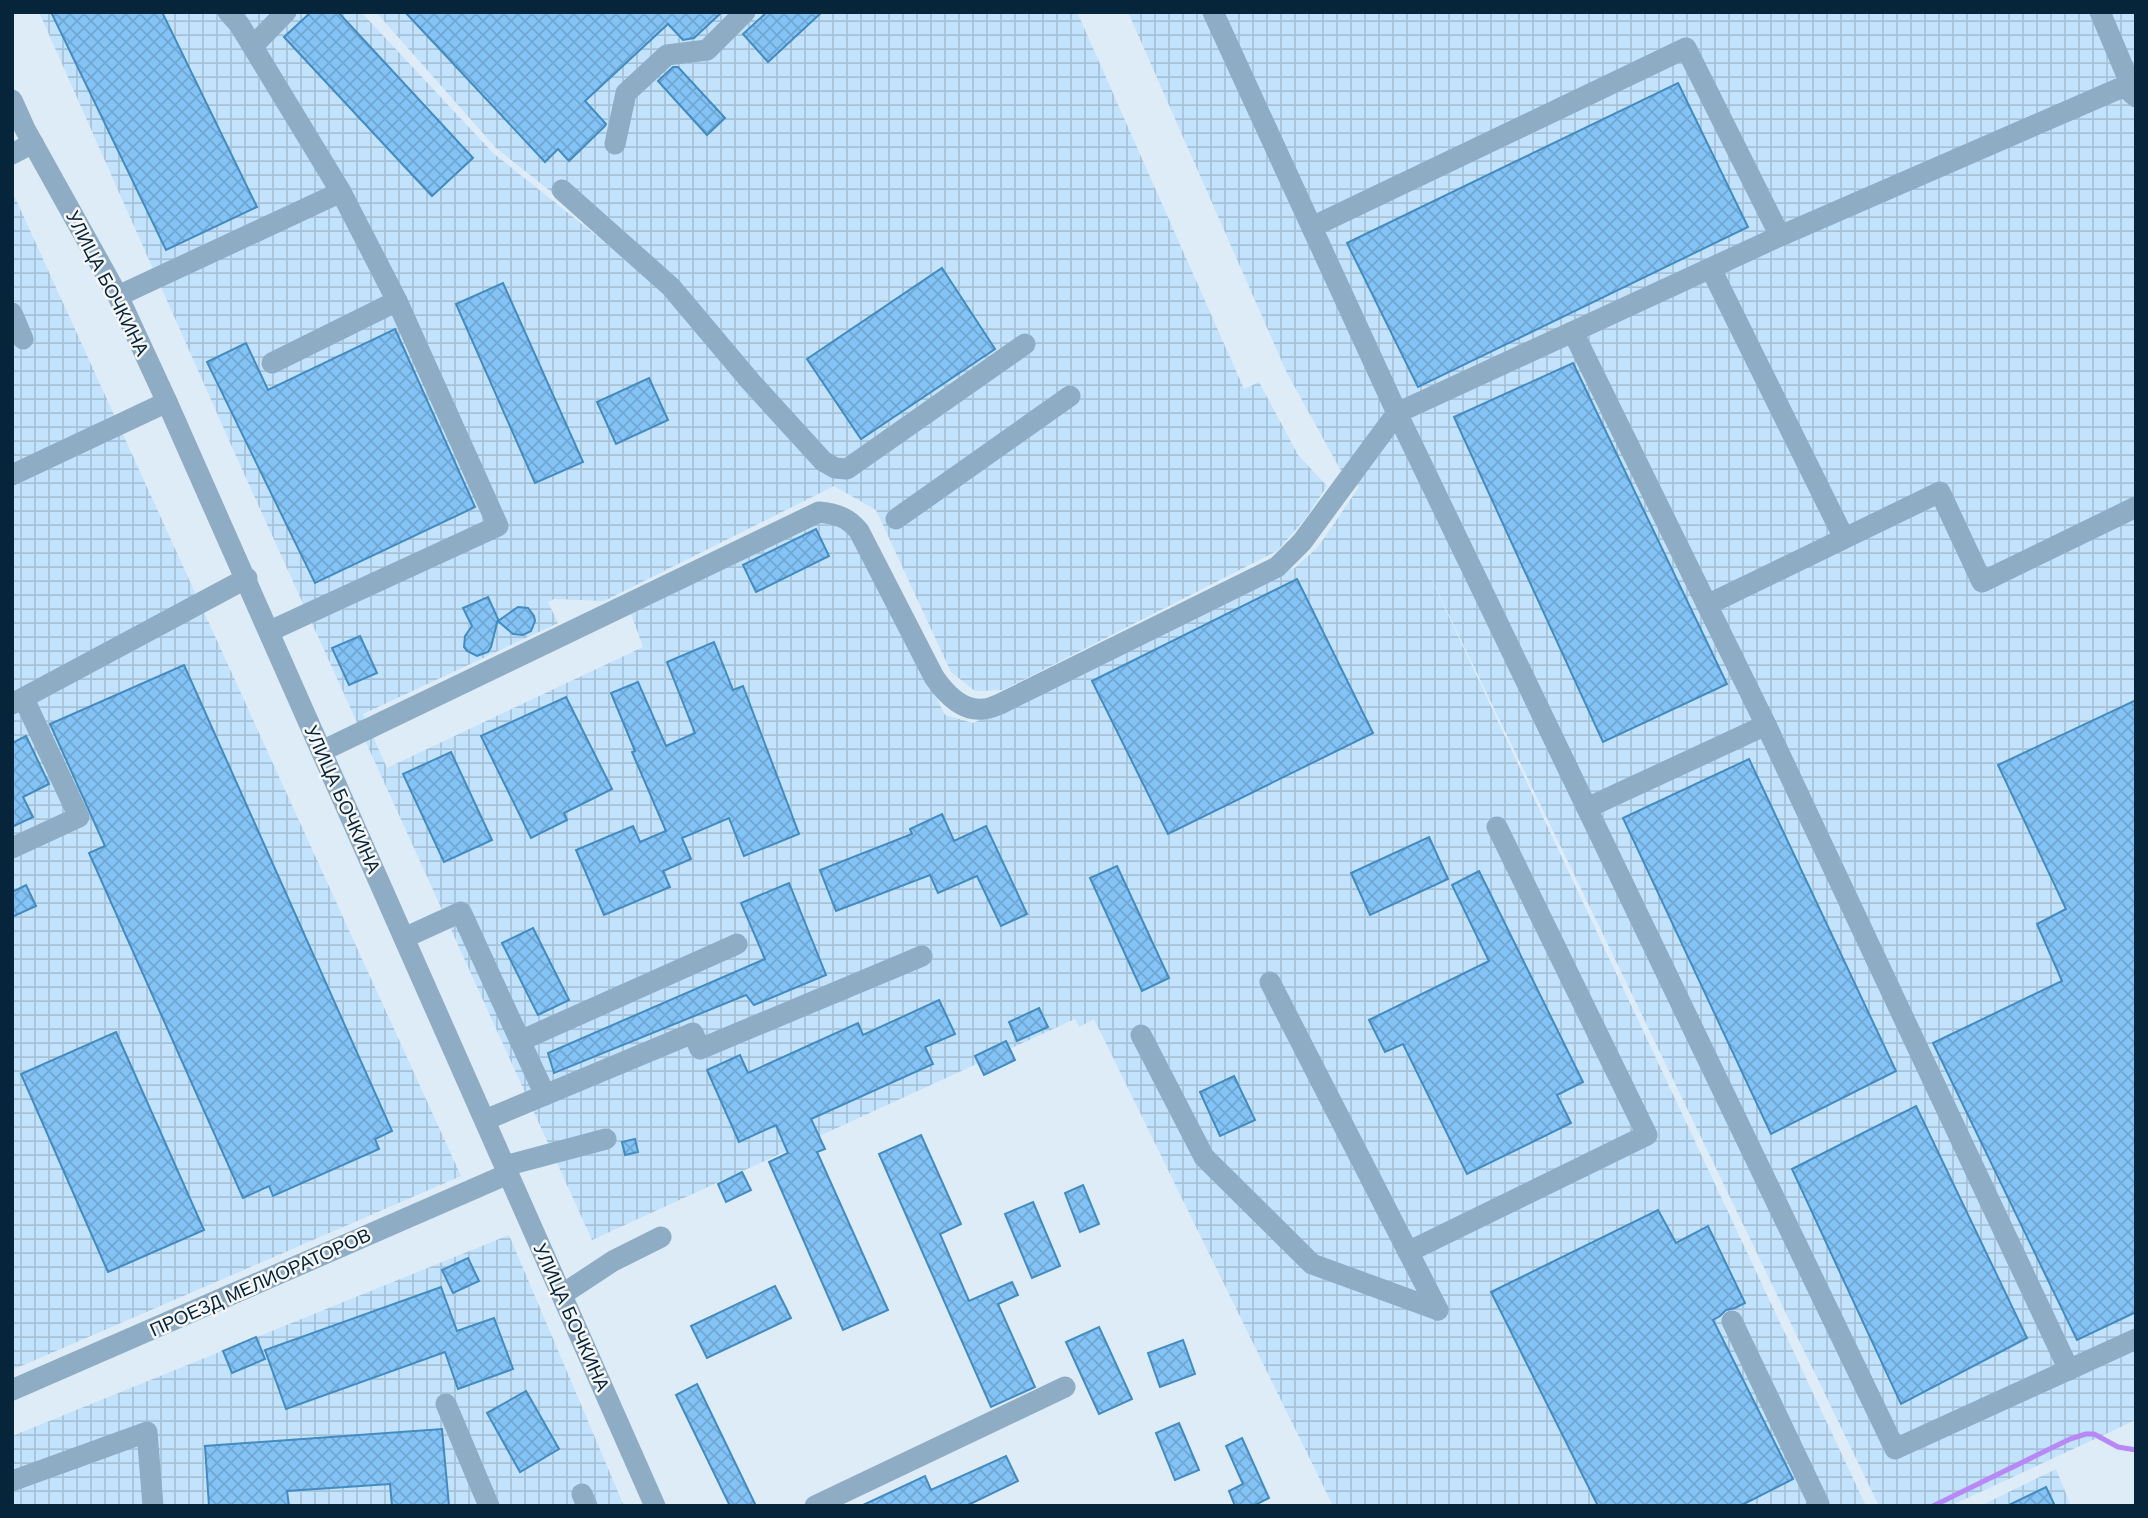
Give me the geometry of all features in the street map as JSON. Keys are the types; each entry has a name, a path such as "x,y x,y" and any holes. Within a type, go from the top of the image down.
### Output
{"street":[{"path":"229,12 253,46 341,192 397,301 498,526 270,631"},
{"path":"253,46 286,12"},
{"path":"615,144 626,93 667,55 707,50 744,12"},
{"path":"2100,12 2135,96"},
{"path":"1221,15 1312,227 1397,413 1895,1449 2136,1339"},
{"path":"1312,227 1686,48 1780,236"},
{"path":"322,751 819,512 835,513 848,518 859,531 943,690 952,699 969,708 983,710 1000,704 1277,567 1302,542 1397,413 1780,236 2118,89 2126,88 2135,96"},
{"name":"УЛИЦА БОЧКИНА","path":"12,100 33,144 117,296 167,401 655,1506"},
{"path":"12,154 33,144"},
{"path":"562,190 671,287 751,382 823,461 835,468 848,469 1025,344"},
{"path":"117,296 341,192"},
{"path":"1711,269 1844,538"},
{"path":"271,363 397,301"},
{"path":"12,313 23,339"},
{"path":"1573,332 1766,725 2069,1370"},
{"path":"896,519 1070,396"},
{"path":"12,475 167,401"},
{"path":"1707,605 1940,492 1982,582 2136,508"},
{"path":"12,848 79,817 18,701 247,578"},
{"path":"1587,808 1766,725"},
{"path":"1408,1252 1647,1135 1497,827"},
{"path":"404,938 461,912 545,1095"},
{"path":"520,1041 737,944"},
{"path":"485,1120 693,1033 700,1049 922,956"},
{"path":"1141,1035 1203,1157 1312,1264 1438,1310 1270,982"},
{"name":"ПРОЕЗД МЕЛИОРАТОРОВ","path":"12,1390 507,1170 606,1139"},
{"path":"563,1294 613,1261 661,1237"},
{"path":"1732,1321 1819,1504 1816,1506"},
{"path":"815,1506 1065,1387"},
{"path":"446,1404 489,1506"},
{"path":"12,1481 147,1432 153,1506"}],"shaded area":[{"path":"39,12 361,12 493,153 648,277 651,271 496,148 376,12 1077,12 1244,389 1259,382 1298,455 1327,486 1305,519 1277,551 1003,690 975,691 951,672 876,510 834,486 604,601 554,599 548,602 558,623 363,714 387,768 643,647 631,614 825,520 853,529 945,715 973,723 1065,682 1296,567 1318,547 1359,487 1340,469 1287,373 1128,12 2136,12 2136,1420 1950,1506 1879,1506 1419,553 1866,1506 1333,1506 1094,1019 1079,1027 1075,1019 592,1240 236,456"},
{"path":"12,191 461,1176 12,1370"},
{"path":"509,1235 624,1506 12,1506 12,1436"},
{"path":"2056,1469 2071,1506 1980,1506"}],"building":[{"path":"51,12 162,12 257,207 166,250"},
{"path":"311,12 338,12 473,158 432,196 284,37"},
{"path":"405,12 722,12 694,38 683,40 668,24 585,101 605,126 569,161 558,149 545,162"},
{"path":"767,12 822,12 768,62 743,34"},
{"path":"673,67 678,67 725,118 707,135 658,81"},
{"path":"1678,83 1748,227 1418,387 1347,243"},
{"path":"942,268 995,349 861,439 807,359"},
{"path":"503,283 583,462 535,483 456,304"},
{"path":"395,329 475,507 315,583 207,362 246,343 268,390"},
{"path":"1573,363 1727,684 1603,742 1454,417"},
{"path":"649,378 668,420 616,444 597,402"},
{"path":"816,529 829,556 756,592 743,565"},
{"path":"1297,579 1373,733 1168,834 1092,681"},
{"path":"488,597 498,619 491,647 488,652 477,656 464,647 465,636 472,626 463,608"},
{"path":"518,607 528,608 535,621 531,631 523,635 513,634 498,621"},
{"path":"360,636 377,673 349,685 332,648"},
{"path":"714,642 733,690 743,686 799,834 744,856 729,818 682,838 691,859 663,871 670,887 604,915 576,850 633,826 640,842 666,831 632,752 635,751 611,693 638,682 666,746 695,733 667,662"},
{"path":"184,665 392,1131 375,1139 379,1149 273,1196 269,1186 243,1198 89,853 105,846 50,724"},
{"path":"566,697 612,789 564,813 567,820 531,838 481,736"},
{"path":"2136,700 2136,1312 2077,1340 1933,1043 2062,981 2037,924 2066,909 1998,765"},
{"path":"26,736 49,784 23,797 33,817 12,827 12,743"},
{"path":"451,752 492,840 444,862 403,774"},
{"path":"1749,759 1896,1071 1771,1134 1623,818"},
{"path":"942,814 954,841 986,826 1027,914 1001,926 977,876 938,893 930,875 836,911 820,870 912,834 910,829"},
{"path":"1429,837 1448,879 1370,915 1351,873"},
{"path":"1117,866 1169,978 1142,991 1090,878"},
{"path":"1479,871 1583,1082 1557,1095 1571,1123 1467,1174 1403,1044 1385,1052 1369,1020 1489,961 1452,885"},
{"path":"789,883 826,975 754,1005 746,995 554,1073 548,1053 765,959 741,903"},
{"path":"26,885 36,906 12,917 12,892"},
{"path":"533,928 569,1000 538,1015 502,943"},
{"path":"939,1000 955,1034 925,1047 933,1064 811,1119 825,1149 817,1152 888,1310 843,1330 769,1162 788,1153 776,1125 739,1142 707,1070 740,1055 748,1073 858,1023 863,1035"},
{"path":"1039,1008 1048,1027 1017,1041 1009,1022"},
{"path":"116,1032 204,1230 108,1272 21,1074"},
{"path":"1006,1041 1015,1060 984,1075 975,1056"},
{"path":"1234,1076 1255,1120 1220,1136 1200,1092"},
{"path":"1916,1106 2027,1338 1901,1404 1792,1169"},
{"path":"921,1135 961,1224 940,1234 969,1301 1012,1282 1018,1295 998,1304 1035,1387 991,1407 879,1154"},
{"path":"635,1139 638,1152 625,1155 622,1142"},
{"path":"742,1172 751,1190 726,1202 718,1184"},
{"path":"1083,1185 1099,1224 1080,1232 1065,1193"},
{"path":"1033,1202 1060,1266 1032,1278 1005,1214"},
{"path":"1658,1210 1676,1243 1708,1226 1745,1303 1726,1310 1713,1320 1793,1479 1740,1506 1598,1506 1491,1292"},
{"path":"468,1258 479,1281 453,1293 442,1270"},
{"path":"775,1286 791,1318 707,1358 691,1326"},
{"path":"441,1287 457,1331 494,1318 513,1369 458,1389 445,1352 286,1409 265,1350"},
{"path":"1099,1327 1132,1399 1099,1414 1066,1342"},
{"path":"256,1337 265,1359 232,1373 223,1351"},
{"path":"1183,1340 1195,1374 1160,1387 1148,1353"},
{"path":"697,1384 756,1506 730,1506 676,1395"},
{"path":"526,1391 559,1449 520,1472 487,1413"},
{"path":"1179,1423 1199,1470 1175,1480 1156,1433"},
{"path":"442,1429 449,1506 392,1506 390,1484 287,1491 289,1506 209,1506 205,1446"},
{"path":"1242,1438 1269,1498 1253,1506 1235,1506 1229,1491 1243,1484 1226,1446"},
{"path":"1006,1456 1018,1481 966,1506 861,1506 925,1476 931,1490"},
{"path":"2046,1487 2055,1506 2007,1506"}],"waterway":[{"path":"1933,1506 2070,1439 2086,1434 2094,1434 2118,1447 2136,1450"}]}
